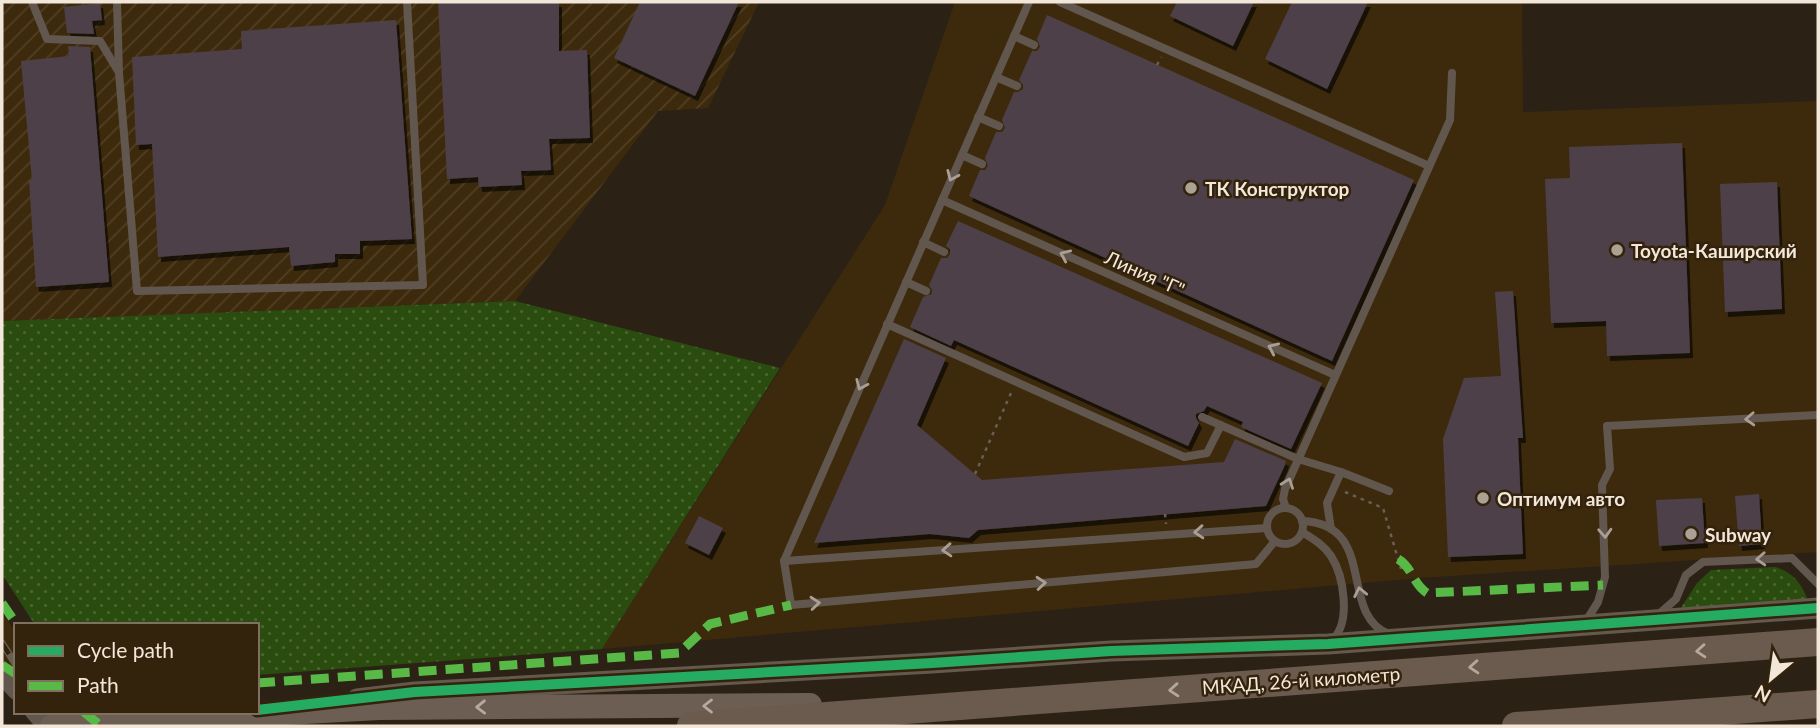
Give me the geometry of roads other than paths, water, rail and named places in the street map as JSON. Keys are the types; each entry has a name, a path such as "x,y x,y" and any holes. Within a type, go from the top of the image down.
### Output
{"highway":[{"name":"МКАД, 26-й километр","path":"691,726 1818,642"},
{"path":"1516,726 1688,719 1818,704"}],"main road":[{"path":"259,713 379,708 972,705"},
{"path":"52,726 245,714"}],"street":[{"path":"259,710 415,692 1111,651 1328,644 1818,608"},
{"path":"2,677 14,690"},
{"path":"200,716 216,714"}],"lane":[{"path":"32,2 47,39 100,41 119,73"},
{"path":"117,2 119,73 137,290 423,285 407,2"},
{"path":"1029,2 784,561 791,605 1256,564 1275,541"},
{"path":"1060,2 1430,166"},
{"path":"1014,36 1034,45"},
{"path":"1286,508 1283,499 1285,488 1335,376 1351,330 1405,210 1430,166 1450,120 1452,73"},
{"path":"996,77 1017,86"},
{"path":"978,117 999,126"},
{"path":"962,155 982,164"},
{"name":"Линия \"Г\"","path":"942,200 1335,376"},
{"path":"923,242 944,252"},
{"path":"906,282 926,291"},
{"path":"887,324 1184,457 1207,453 1221,425"},
{"path":"1307,414 1317,418"},
{"path":"1580,626 1590,618 1598,603 1605,577 1602,485 1610,469 1607,426 1818,415"},
{"path":"1202,417 1298,459 1389,491"},
{"path":"1331,529 1327,503 1341,472"},
{"path":"1286,508 1292,509 1302,521 1302,532 1295,541 1286,544 1275,541 1267,528 1272,513 1286,508"},
{"path":"1302,521 1315,521 1331,529 1343,540 1352,553 1364,609 1371,623 1385,633 1402,639"},
{"path":"784,561 1267,528"},
{"path":"1302,532 1321,544 1333,558 1338,575 1345,610 1339,633 1328,644"},
{"path":"1643,621 1660,614 1676,599 1686,575 1703,562 1791,558 1818,584"}],"railway":[{"path":"2,643 14,662"},
{"path":"54,714 64,726"}],"place":[{"name":"ТК Конструктор","path":"1191,188"},
{"name":"Toyota-Каширский","path":"1617,250"},
{"name":"Оптимум авто","path":"1483,498"},
{"name":"Subway","path":"1691,534"}]}
